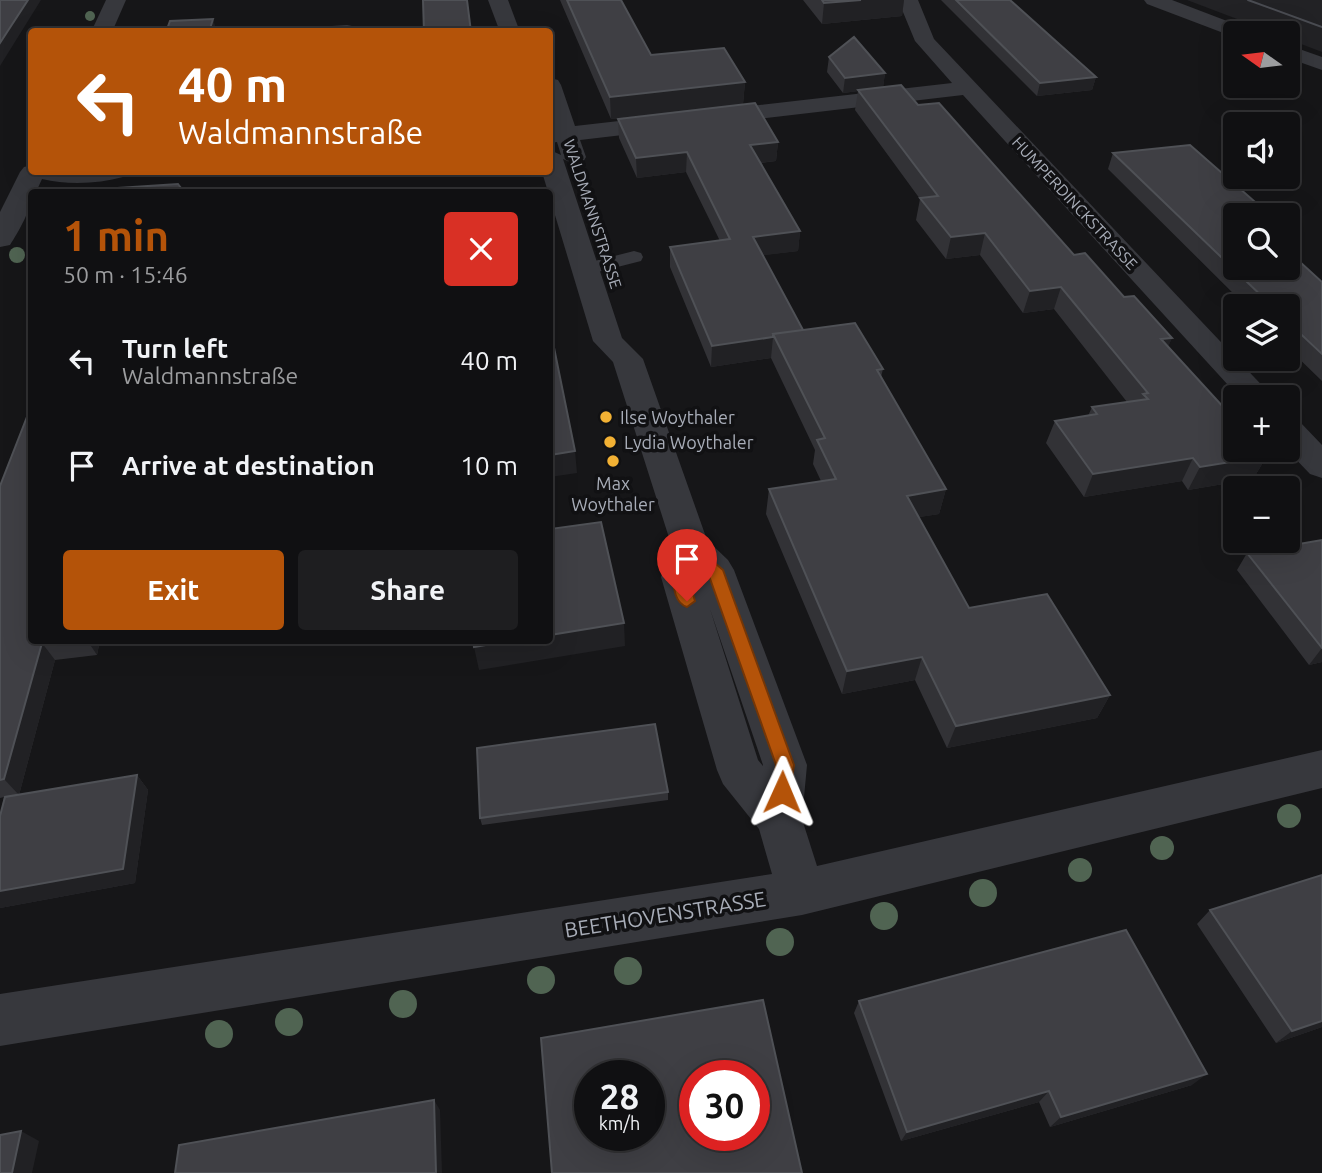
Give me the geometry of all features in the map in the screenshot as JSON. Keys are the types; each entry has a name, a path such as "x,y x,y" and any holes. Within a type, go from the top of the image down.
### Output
{"street":[{"path":"103,28 116,0"},
{"path":"498,0 508,28"},
{"path":"519,0 529,28"},
{"name":"HUMPERDINCKSTRASSE","path":"908,0 925,41 1246,385"},
{"path":"1154,0 1223,26"},
{"path":"1300,56 1322,64"},
{"path":"558,135 967,88"},
{"name":"WALDMANNSTRASSE","path":"553,104 558,135 610,264 608,341 627,359 691,547 680,577 739,770 779,819 803,892"},
{"name":"WALDMANNSTRASSE","path":"553,162 610,264"},
{"path":"4,166 28,169"},
{"path":"0,239 30,175"},
{"path":"56,175 74,175"},
{"path":"1300,443 1322,466"},
{"name":"BEETHOVENSTRASSE","path":"0,1020 803,892 1322,769"}],"shaded area":[{"path":"1187,0 1322,0 1322,52 1300,44 1300,21 1242,21"}],"building":[{"path":"0,0 28,0 0,43"},
{"path":"423,0 467,0 470,28 424,28"},
{"path":"567,0 621,0 651,55 724,48 745,82 610,97"},
{"path":"822,0 861,0 824,3"},
{"path":"956,0 1010,0 1096,77 1040,83"},
{"path":"213,19 210,28 167,28 170,21"},
{"path":"854,37 885,73 845,78 829,57"},
{"path":"901,85 918,105 939,103 1074,255 1085,253 1124,297 1134,296 1172,338 1161,339 1223,407 1223,462 1230,462 1200,467 1193,458 1093,474 1055,421 1097,414 1092,407 1148,399 1143,394 1148,393 1061,287 1030,291 985,233 951,237 920,198 938,196 858,90"},
{"path":"755,103 778,142 750,145 800,231 753,237 803,330 712,346 670,247 730,239 687,152 636,158 618,119"},
{"path":"1190,145 1223,174 1223,189 1240,189 1256,203 1223,203 1223,259 1113,153"},
{"path":"178,184 182,189 118,189"},
{"path":"1300,262 1322,282 1322,354 1300,333 1300,294 1260,294 1245,280 1300,280"},
{"path":"855,323 883,369 877,370 946,489 907,496 969,608 1047,594 1110,695 956,726 922,657 847,671 769,489 836,479 817,440 825,438 773,334"},
{"path":"553,343 575,451 553,455"},
{"path":"28,414 28,644 42,644 4,779 0,780 0,486"},
{"path":"601,522 624,623 553,635 553,529"},
{"path":"1322,540 1322,648 1247,553 1300,553 1300,544"},
{"path":"655,724 668,792 480,818 477,748"},
{"path":"137,775 123,869 0,891 0,816 5,797"},
{"path":"1322,875 1322,1021 1292,1031 1210,910"},
{"path":"1126,930 1207,1074 1061,1117 1049,1091 907,1132 859,1001"},
{"path":"763,1000 802,1173 552,1173 541,1038"},
{"path":"434,1100 436,1173 175,1173 179,1145"},
{"path":"21,1131 12,1173 0,1173 0,1135"}],"tram line":[{"path":"1248,0 1322,27"}],"place":[{"name":"Ilse Woythaler","path":"606,417"},
{"name":"Lydia Woythaler","path":"610,442"},
{"name":"Max Woythaler","path":"613,461"}],"route":[{"path":"687,601 680,577 691,547 715,570 785,765 782,792"}]}
